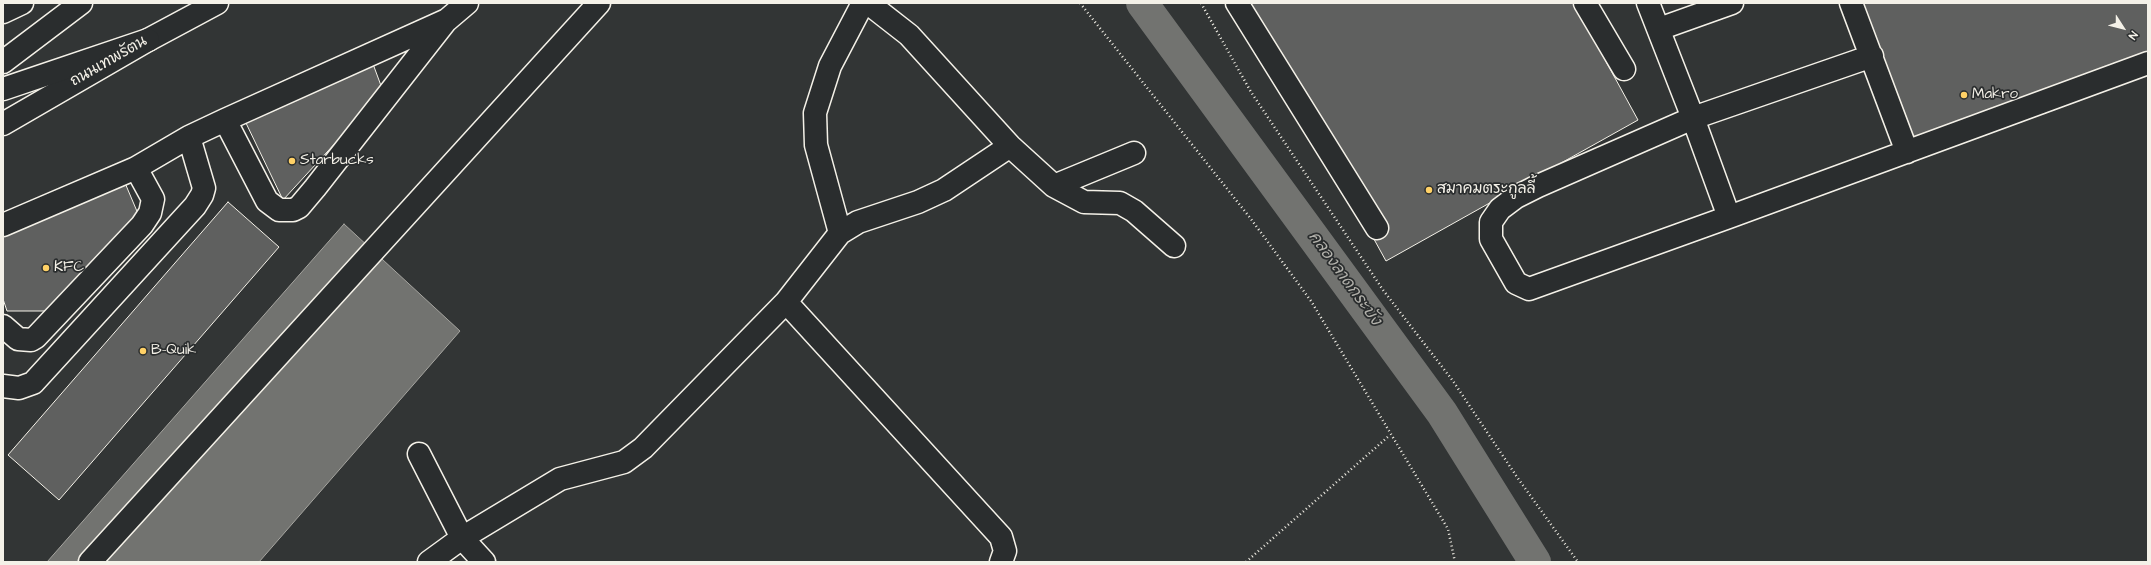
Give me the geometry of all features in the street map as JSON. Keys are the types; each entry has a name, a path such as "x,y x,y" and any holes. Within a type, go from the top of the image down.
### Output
{"main road":[{"path":"3,12 22,3"},
{"path":"3,62 81,3"},
{"name":"ถนนเทพรัตน","path":"3,124 148,40 217,3"},
{"path":"226,120 267,201 279,210 293,210 299,207 315,188 447,20 467,3"},
{"path":"90,562 599,3"},
{"path":"840,233 816,145 815,113 830,66 863,3"},
{"path":"868,3 909,35 1010,146 1054,186 1084,202 1120,203 1134,211 1174,246"},
{"path":"1237,3 1377,228"},
{"path":"1585,3 1624,69"},
{"path":"1648,3 1694,118 1729,218"},
{"path":"1659,29 1732,3"},
{"path":"1851,3 1872,56 1906,152"},
{"path":"3,225 136,168 189,137 447,20"},
{"path":"3,89 148,40"},
{"path":"1872,56 1694,118 1538,186 1516,197 1500,209 1491,222 1491,239 1516,283 1529,289 1729,218 2148,63"},
{"path":"3,386 19,388 33,384 195,206 202,195 204,188 189,137"},
{"path":"428,562 462,538 560,479 624,462 643,448 786,302 840,233 858,222 918,202 944,190 1010,146"},
{"path":"1054,186 1134,154"},
{"path":"3,326 18,338 31,340 36,337 142,225 150,213 153,199 136,168"},
{"path":"786,302 1001,537 1005,551 1001,562"},
{"path":"419,454 462,538 484,562"}],"path":[{"path":"1080,3 1246,213 1311,301 1390,435 1448,529 1454,562"},
{"path":"1200,3 1251,92 1383,290 1453,381 1516,477 1578,562"},
{"path":"1246,562 1390,435"}],"shaded area":[{"path":"344,224 460,331 259,562 47,562"}],"building":[{"name":"สมาคมตระกูลลี้","path":"1244,3 1574,3 1638,120 1386,261"},
{"name":"Makro","path":"1863,3 2148,3 2148,52 1914,138"},
{"name":"Starbucks","path":"373,64 383,91 283,200 245,121"},
{"name":"KFC","path":"125,183 139,216 50,311 7,311 3,299 3,237"},
{"name":"B-Quik","path":"228,202 279,247 59,500 8,455"}],"waterway":[{"name":"คลองลาดกระบัง","path":"1142,3 1442,413 1535,562"}],"place":[{"name":"Makro","path":"1964,95"},
{"name":"Starbucks","path":"292,161"},
{"name":"สมาคมตระกูลลี้","path":"1429,190"},
{"name":"KFC","path":"46,268"},
{"name":"B-Quik","path":"143,351"}]}
